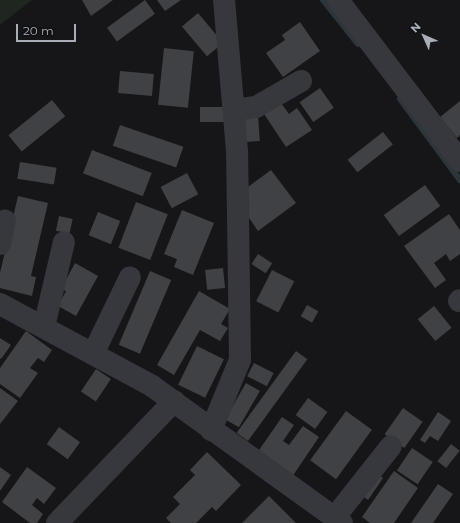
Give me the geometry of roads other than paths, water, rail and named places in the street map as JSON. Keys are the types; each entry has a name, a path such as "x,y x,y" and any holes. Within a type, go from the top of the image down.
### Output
{"street":[{"path":"211,430 240,360 241,274 234,110 224,0"},
{"path":"338,0 460,161"},
{"path":"234,110 256,107 301,81"},
{"path":"0,244 5,221"},
{"path":"44,327 64,242"},
{"path":"93,354 130,277"},
{"path":"0,304 93,354 174,402 338,520 391,446"},
{"path":"57,523 174,402"}],"waterway":[{"path":"323,0 358,44"},
{"path":"400,99 460,180"}]}
